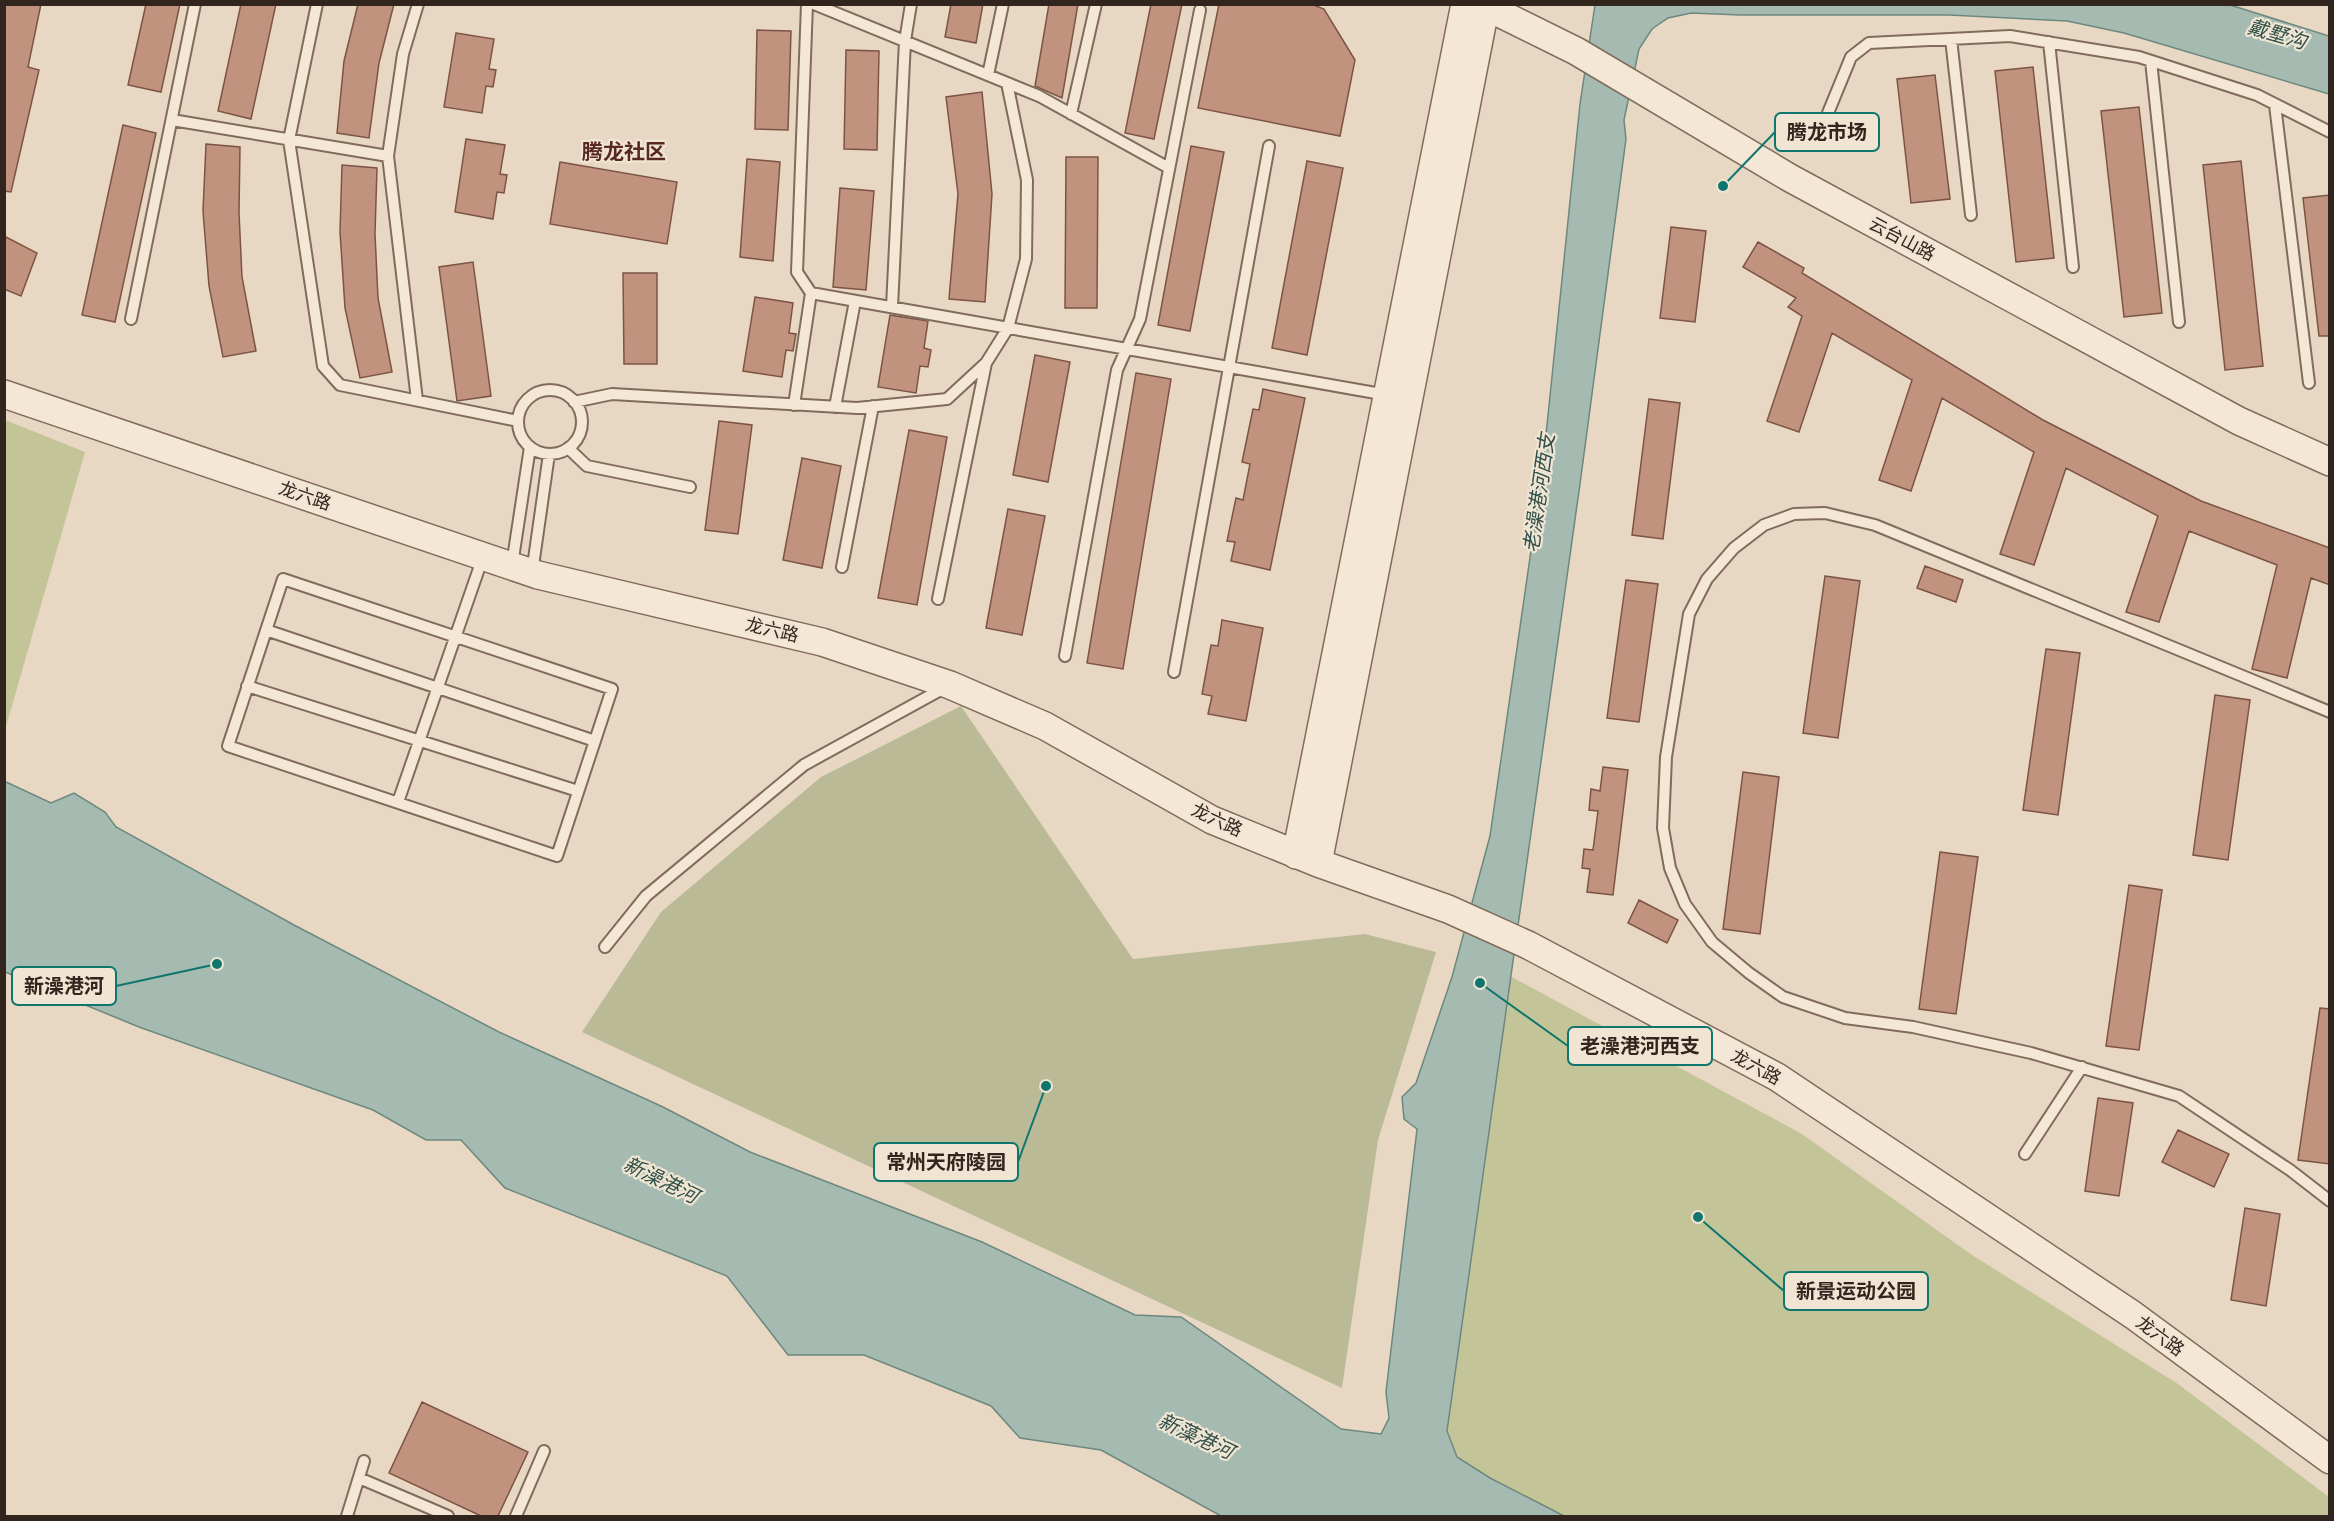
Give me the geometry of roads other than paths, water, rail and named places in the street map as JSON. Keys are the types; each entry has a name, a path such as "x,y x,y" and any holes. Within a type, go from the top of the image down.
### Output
{"street":[{"name":"云台山路","path":"1479,5 1576,51 1790,178 2239,421 2330,462"},
{"path":"1307,859 1388,395 1479,5"},
{"path":"1307,859 1479,5"},
{"name":"龙六路","path":"4,394 522,569 822,642 950,685 1045,726 1212,820 1307,859 1448,909 1528,945 1777,1077 2133,1316 2330,1460"}],"lane":[{"path":"131,319 195,4"},
{"path":"317,4 290,140 323,366 340,385 518,421"},
{"path":"417,400 388,156 403,54 418,4"},
{"path":"794,405 811,293 797,272 807,4"},
{"path":"814,4 1039,96 1169,168"},
{"path":"892,308 905,41 911,4"},
{"path":"988,75 1003,4"},
{"path":"1071,114 1096,4"},
{"path":"1065,656 1118,370 1140,319 1200,10"},
{"path":"1828,113 1851,57 1869,43 2010,36 2151,60 2257,95 2330,132"},
{"path":"1951,39 1971,215"},
{"path":"2049,42 2073,267"},
{"path":"2151,60 2180,322"},
{"path":"574,402 612,394 836,407 947,399 986,363 1008,328 1026,259 1027,180 1007,83"},
{"path":"2275,105 2309,383"},
{"path":"172,120 388,156"},
{"path":"1174,672 1269,146"},
{"path":"811,293 1388,395"},
{"path":"836,407 855,301"},
{"path":"938,599 986,363"},
{"path":"545,390 556,391 566,395 574,402 580,411 581,422 575,441 568,448 549,454 530,447 523,440 518,421 520,410 534,394 545,390"},
{"path":"842,567 873,406"},
{"path":"522,569 530,447"},
{"path":"568,448 587,465 690,486"},
{"path":"522,569 549,454"},
{"path":"2330,712 1875,525 1825,513 1794,514 1764,525 1734,548 1707,579 1689,614 1666,757 1663,828 1670,868 1685,904 1712,942 1749,973 1783,997 1845,1018 1913,1027 1980,1041 2082,1067 2180,1096 2290,1170 2330,1201"},
{"path":"398,802 484,557"},
{"path":"283,579 612,689 557,856 228,746 266,630 283,579"},
{"path":"266,630 595,741"},
{"path":"605,947 646,896 804,765 950,685"},
{"path":"247,686 578,791"},
{"path":"2025,1154 2082,1067"},
{"path":"516,1516 544,1451"},
{"path":"347,1516 364,1461"},
{"path":"359,1478 448,1516"}],"water":[{"path":"2227,4 2329,36 2329,94 2124,33 2067,21 1949,15 1691,13 1668,18 1652,29 1639,49 1624,120 1626,139 1580,484 1447,1431 1457,1457 1490,1478 1564,1516 1221,1516 1101,1450 1020,1438 991,1406 864,1355 788,1355 727,1276 505,1188 461,1140 426,1140 373,1110 139,1027 5,972 4,781 51,803 74,793 105,812 116,827 294,925 499,1032 663,1107 750,1152 982,1242 1135,1315 1181,1317 1341,1429 1381,1434 1389,1418 1386,1392 1417,1129 1404,1119 1402,1097 1416,1083 1452,977 1490,836 1542,474 1580,104 1595,5"}],"place":[{"name":"腾龙市场","path":"1723,186"},
{"name":"新澡港河","path":"217,964"},
{"name":"老澡港河西支","path":"1480,983"},
{"name":"常州天府陵园","path":"1046,1086"},
{"name":"新景运动公园","path":"1698,1217"}],"district":[{"name":"腾龙社区","path":"624,152"}],"water label":[{"name":"戴墅沟","path":"2277,34"},
{"name":"新藻港河","path":"1196,1436"}]}
